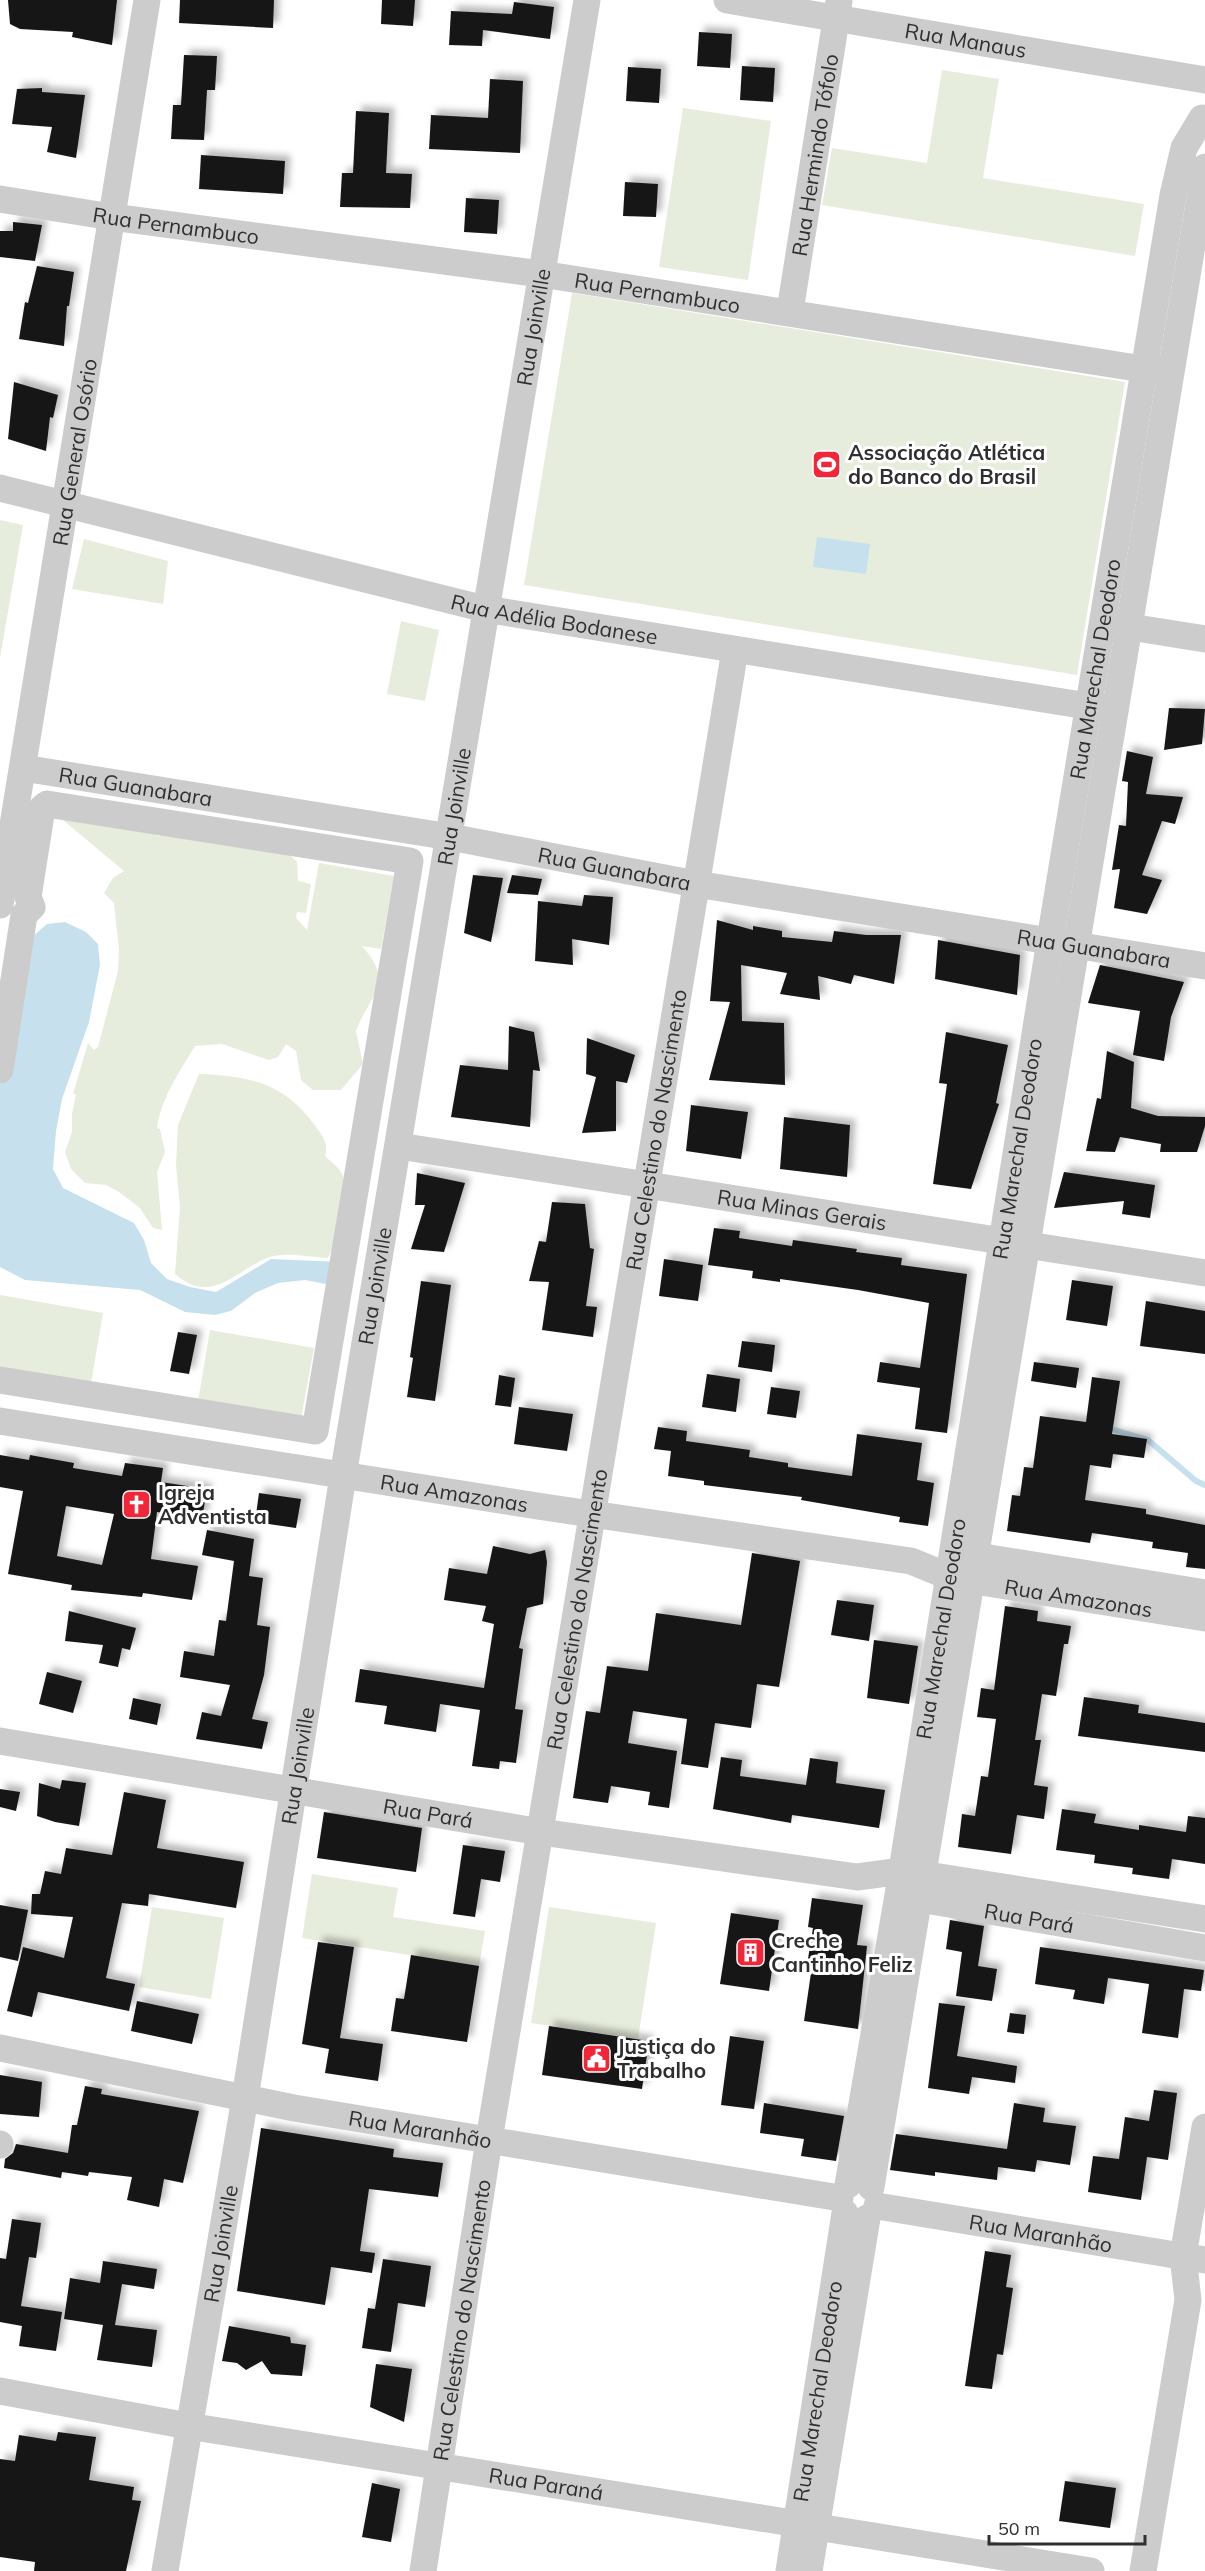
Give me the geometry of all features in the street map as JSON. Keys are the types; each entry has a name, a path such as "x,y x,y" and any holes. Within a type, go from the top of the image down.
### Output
{"street":[{"name":"Rua General Osório","path":"0,905 46,642 65,504 147,0"},
{"name":"Rua Joinville","path":"165,2571 245,2098 342,1476 399,1146 485,609 534,331 541,274 587,0"},
{"name":"Rua Manaus","path":"727,0 838,9 1205,80"},
{"name":"Rua Hermindo Tófolo","path":"790,311 838,9"},
{"name":"Rua Marechal Deodoro","path":"789,2571 806,2525 1034,1127 1061,1044 1116,711 1117,624 1158,372 1155,306 1173,195 1184,148 1204,119"},
{"name":"Rua Marechal Deodoro","path":"1158,372 1193,312 1200,201 1205,167"},
{"path":"1173,195 1200,201"},
{"name":"Rua Pernambuco","path":"0,199 112,217 541,274 790,311 1158,372"},
{"path":"1155,306 1193,312"},
{"name":"Rua Adélia Bodanese","path":"0,488 485,609 1116,711"},
{"name":"Rua Marechal Deodoro","path":"1034,1127 1034,1041 1050,940 1089,706 1117,624"},
{"path":"1117,624 1205,639"},
{"name":"Rua Celestino do Nascimento","path":"423,2571 489,2140 735,650"},
{"name":"Rua Guanabara","path":"23,768 450,837 696,884 1205,966"},
{"path":"0,1070 24,915 32,907 28,897 42,808 47,804 410,861 315,1431 0,1380"},
{"path":"1069,826 1096,831"},
{"path":"1034,1041 1061,1044"},
{"name":"Rua Minas Gerais","path":"399,1146 1205,1273"},
{"name":"Rua Amazonas","path":"0,1421 342,1476 911,1561 963,1566 1171,1600 1205,1618"},
{"name":"Rua Amazonas","path":"1171,1600 1205,1593"},
{"name":"Rua Pará","path":"0,1741 541,1832 911,1885 1042,1893 1205,1918"},
{"name":"Rua Pará","path":"911,1885 1039,1919 1205,1948"},
{"path":"1039,1919 1042,1893"},
{"path":"1120,1933 1125,1906"},
{"name":"Rua Maranhão","path":"0,2048 245,2098 858,2201 1198,2261"},
{"path":"1143,2571 1188,2300 1198,2261 1205,2127"},
{"name":"Rua Paraná","path":"0,2391 188,2426 1091,2571"},
{"name":"Rua Marechal Deodoro","path":"806,2525 809,2571"}],"green space":[{"path":"942,70 999,79 983,178 1144,204 1135,256 822,205 832,148 927,163"},
{"path":"683,108 771,121 748,280 659,267"},
{"name":"Associação Atlética do Banco do Brasil","path":"572,293 1125,382 1077,675 524,585"},
{"path":"0,520 23,525 0,658"},
{"path":"84,539 168,561 163,604 72,589"},
{"path":"401,621 439,630 425,701 387,694"},
{"path":"51,810 150,827 158,836 171,829 287,852 297,862 298,881 311,884 306,913 297,912 296,918 307,930 319,863 394,876 381,949 362,946 372,959 378,980 377,989 356,1031 363,1064 341,1090 313,1090 301,1080 296,1051 286,1044 278,1057 269,1060 222,1044 195,1046 167,1095 157,1128 160,1129 165,1152 157,1172 162,1230 153,1228 140,1208 119,1192 106,1185 85,1183 71,1169 65,1152 72,1132 72,1114 76,1094 73,1094 88,1043 94,1050 98,1047 118,971 119,950 114,903 104,893 113,878 124,871"},
{"path":"199,1074 250,1080 279,1091 292,1100 319,1130 326,1144 325,1156 341,1171 345,1183 345,1205 336,1240 328,1258 274,1256 222,1283 211,1286 200,1287 188,1283 175,1274 180,1207 176,1165 178,1125"},
{"path":"0,1295 103,1313 91,1383 0,1368"},
{"path":"210,1330 314,1348 301,1419 198,1401"},
{"path":"312,1874 398,1888 393,1917 485,1931 479,1966 302,1938"},
{"path":"152,1907 224,1918 211,1999 139,1987"},
{"path":"549,1907 656,1923 638,2039 531,2023"}],"water":[{"path":"817,537 870,544 866,574 813,567"},
{"path":"65,922 86,932 98,944 100,965 89,1022 62,1099 56,1131 53,1169 63,1188 134,1223 144,1240 151,1263 167,1279 190,1287 216,1292 271,1259 340,1262 336,1286 305,1280 278,1283 255,1293 231,1311 215,1315 185,1312 140,1290 25,1280 0,1267 0,1083 4,1075 32,937 47,924"}],"building":[{"path":"8,0 117,0 112,45 72,37 73,32 20,29 10,24"},
{"path":"180,0 274,0 273,28 179,23"},
{"path":"382,0 415,0 413,26 381,24"},
{"path":"514,2 554,7 550,39 483,30 482,46 449,45 451,11 512,14"},
{"path":"699,32 732,34 730,68 697,66"},
{"path":"184,55 217,56 215,90 207,90 204,140 171,139 173,105 181,105"},
{"path":"742,66 775,68 773,102 740,100"},
{"path":"628,67 661,69 659,103 626,101"},
{"path":"490,79 523,81 520,153 429,149 431,115 488,118"},
{"path":"42,88 42,92 85,95 76,158 47,152 52,127 12,124 17,89"},
{"path":"356,111 389,113 386,173 412,174 410,208 340,207 342,173 353,173"},
{"path":"201,155 285,161 283,194 199,189"},
{"path":"625,182 658,184 656,217 623,216"},
{"path":"466,198 499,200 497,234 464,232"},
{"path":"13,222 42,225 35,261 0,257 0,231 13,231"},
{"path":"37,266 74,272 69,306 67,306 64,346 19,339 25,302 28,303"},
{"path":"14,382 58,395 53,418 50,417 46,451 8,439"},
{"path":"1169,708 1205,709 1202,744 1164,750"},
{"path":"1127,751 1153,757 1146,794 1183,797 1175,824 1162,821 1142,875 1162,880 1147,914 1114,908 1120,869 1112,870 1119,825 1126,826 1128,782 1122,781"},
{"path":"473,875 503,878 491,942 464,933"},
{"path":"512,875 542,879 538,895 507,893"},
{"path":"584,895 613,897 609,945 572,939 573,965 535,961 538,901 582,906"},
{"path":"717,920 753,930 753,926 782,931 782,937 832,942 834,931 866,935 901,935 894,984 854,975 851,984 818,976 820,1000 780,994 787,973 741,965 742,1021 784,1023 785,1085 709,1080 730,1002 710,1001"},
{"path":"938,940 1020,955 1017,995 935,979"},
{"path":"1100,965 1184,982 1171,1017 1164,1061 1133,1055 1140,1011 1088,1003"},
{"path":"509,1026 534,1032 540,1071 533,1070 530,1127 451,1117 460,1065 508,1070"},
{"path":"946,1032 1008,1045 996,1103 999,1104 971,1189 933,1184 947,1084 939,1083"},
{"path":"587,1038 635,1055 627,1083 616,1081 616,1131 582,1133 596,1077 586,1074"},
{"path":"1107,1051 1134,1062 1131,1108 1158,1116 1205,1117 1205,1126 1197,1152 1160,1152 1161,1144 1120,1137 1115,1152 1086,1151 1097,1098 1101,1099"},
{"path":"691,1105 748,1112 741,1159 686,1151"},
{"path":"784,1117 850,1125 847,1177 780,1169"},
{"path":"1064,1172 1155,1185 1150,1218 1122,1214 1124,1201 1054,1208"},
{"path":"417,1173 465,1183 444,1252 411,1249 425,1205 415,1205"},
{"path":"552,1202 585,1204 590,1248 594,1249 586,1306 597,1307 593,1337 542,1330 549,1282 529,1281 539,1241 546,1242"},
{"path":"714,1228 740,1231 739,1238 792,1246 793,1240 857,1249 856,1252 902,1258 901,1265 967,1274 947,1433 915,1429 920,1388 877,1382 880,1362 920,1368 929,1303 858,1290 780,1279 780,1282 752,1278 753,1271 708,1265"},
{"path":"664,1259 703,1265 698,1301 659,1296"},
{"path":"1072,1280 1113,1286 1107,1326 1066,1320"},
{"path":"421,1281 451,1285 435,1401 407,1397 413,1358 410,1357"},
{"path":"1146,1301 1205,1311 1205,1354 1140,1346"},
{"path":"178,1332 197,1335 189,1374 170,1371"},
{"path":"742,1341 775,1345 772,1372 738,1367"},
{"path":"1034,1362 1079,1368 1076,1388 1031,1381"},
{"path":"707,1374 740,1379 736,1412 702,1407"},
{"path":"499,1375 515,1378 511,1407 495,1405"},
{"path":"1092,1377 1120,1381 1112,1434 1147,1439 1144,1458 1113,1454 1111,1468 1090,1465 1085,1500 1146,1509 1146,1514 1205,1525 1205,1569 1186,1567 1188,1553 1152,1548 1153,1542 1092,1533 1090,1543 1007,1531 1012,1495 1020,1496 1024,1467 1033,1468 1040,1416 1086,1422"},
{"path":"771,1387 800,1391 796,1418 767,1414"},
{"path":"519,1407 573,1414 567,1451 514,1444"},
{"path":"658,1427 687,1431 686,1441 750,1450 749,1457 788,1463 788,1467 852,1476 857,1434 922,1443 917,1480 934,1483 928,1526 899,1522 900,1517 801,1500 802,1497 704,1485 704,1481 668,1476 671,1451 654,1449"},
{"path":"0,1455 29,1460 30,1455 74,1463 73,1468 122,1476 125,1463 163,1468 161,1482 207,1489 202,1519 157,1512 151,1559 198,1566 192,1600 143,1593 142,1597 71,1590 72,1585 8,1574 23,1491 0,1487","holes":["66,1506 114,1514 102,1565 57,1556"]},
{"path":"259,1493 301,1499 296,1528 255,1522"},
{"path":"207,1530 254,1539 249,1576 263,1578 257,1625 270,1627 264,1675 252,1719 268,1722 262,1749 196,1739 202,1712 221,1716 230,1685 180,1677 184,1651 214,1656 219,1620 226,1621 234,1561 202,1555"},
{"path":"493,1546 530,1554 545,1550 547,1562 543,1604 527,1608 519,1648 523,1649 515,1709 523,1710 516,1763 500,1761 499,1769 472,1766 480,1710 440,1704 436,1732 384,1724 387,1706 355,1702 360,1669 484,1688 494,1624 482,1621 486,1606 444,1600 449,1568 487,1574"},
{"path":"752,1553 800,1561 779,1687 757,1684 751,1728 715,1723 708,1768 681,1764 687,1719 633,1711 628,1743 677,1751 669,1808 648,1805 650,1792 611,1786 608,1803 573,1798 586,1711 600,1713 607,1666 648,1671 656,1613 741,1625"},
{"path":"837,1600 874,1605 869,1641 831,1635"},
{"path":"1005,1606 1038,1611 1037,1621 1071,1626 1068,1644 1064,1644 1056,1696 1042,1694 1035,1740 1041,1740 1034,1785 1048,1787 1044,1819 1017,1815 1011,1854 958,1847 962,1814 975,1816 981,1776 988,1777 996,1719 977,1717 981,1688 994,1690"},
{"path":"69,1611 136,1628 130,1650 122,1648 118,1667 99,1663 103,1645 65,1641"},
{"path":"874,1640 918,1646 909,1704 867,1698"},
{"path":"47,1672 82,1681 73,1713 39,1704"},
{"path":"1084,1697 1139,1705 1138,1713 1205,1723 1205,1752 1078,1736"},
{"path":"133,1698 161,1704 157,1725 129,1719"},
{"path":"721,1757 742,1760 740,1776 806,1785 810,1758 838,1762 836,1783 885,1790 879,1828 792,1815 791,1823 713,1809"},
{"path":"62,1780 86,1783 79,1826 37,1816 39,1783 60,1789"},
{"path":"0,1789 20,1792 16,1811 0,1807"},
{"path":"124,1792 166,1800 157,1848 244,1862 236,1908 149,1894 148,1906 122,1903 106,1978 135,1984 129,2011 38,1992 32,2017 7,2011 23,1947 64,1958 73,1917 31,1914 32,1894 40,1894 45,1871 61,1874 66,1848 112,1855"},
{"path":"1062,1809 1096,1814 1094,1823 1139,1830 1139,1825 1186,1832 1188,1816 1205,1818 1205,1864 1172,1859 1169,1879 1132,1874 1133,1868 1094,1863 1095,1855 1056,1850"},
{"path":"324,1812 422,1828 416,1872 317,1858"},
{"path":"463,1845 505,1851 500,1882 481,1879 475,1917 453,1914"},
{"path":"812,1898 863,1905 857,1945 867,1946 858,2029 804,2021 812,1966 807,1965 813,1928 808,1927"},
{"path":"0,1905 28,1910 18,1961 0,1957"},
{"name":"Creche Cantinho Feliz","path":"731,1913 779,1920 769,1991 720,1984"},
{"path":"950,1920 984,1926 978,1966 997,1969 992,2001 956,1996 962,1952 946,1949"},
{"path":"318,1942 354,1947 340,2038 383,2044 378,2081 325,2073 329,2049 302,2044"},
{"path":"1040,1947 1204,1970 1201,1991 1184,1989 1178,2038 1142,2033 1149,1984 1108,1978 1104,2004 1073,1999 1075,1990 1035,1984"},
{"path":"411,1955 479,1966 467,2042 391,2031 396,1998 404,1999"},
{"path":"137,2001 199,2014 192,2044 131,2031"},
{"path":"939,2003 965,2006 957,2056 1017,2066 1015,2083 972,2077 969,2094 928,2088"},
{"path":"1010,2013 1026,2015 1024,2034 1007,2032"},
{"name":"Justiça do Trabalho","path":"549,2026 649,2041 642,2089 542,2075"},
{"path":"730,2036 764,2041 754,2109 721,2105"},
{"path":"0,2075 42,2082 39,2117 0,2114"},
{"path":"85,2086 102,2089 101,2094 199,2111 183,2183 164,2179 159,2207 127,2200 132,2177 89,2172 88,2176 62,2172 61,2178 4,2168 5,2159 13,2153 16,2144 68,2153 72,2125 77,2125"},
{"path":"1154,2090 1177,2093 1168,2160 1147,2157 1141,2200 1088,2192 1093,2156 1119,2159 1125,2117 1149,2121"},
{"path":"764,2103 844,2116 836,2161 801,2156 804,2139 760,2133"},
{"path":"1014,2103 1045,2108 1043,2122 1076,2126 1070,2165 1037,2160 1035,2172 998,2167 997,2180 935,2172 935,2176 890,2170 896,2134 1007,2149"},
{"path":"261,2128 394,2149 393,2157 443,2163 438,2197 369,2189 360,2251 375,2253 372,2273 331,2267 325,2305 237,2291"},
{"path":"12,2219 41,2223 36,2258 29,2257 21,2306 62,2312 56,2351 19,2346 22,2326 0,2322 0,2258 6,2259"},
{"path":"985,2251 1011,2255 1006,2287 1013,2288 1003,2355 997,2354 992,2389 965,2386"},
{"path":"383,2259 431,2266 425,2307 398,2303 391,2352 362,2348 368,2308 375,2309"},
{"path":"103,2261 157,2269 154,2289 122,2284 115,2325 157,2330 152,2367 97,2360 103,2325 64,2319 70,2278 100,2283"},
{"path":"229,2326 290,2337 291,2343 306,2345 302,2376 271,2374 262,2361 246,2370 237,2363 222,2361"},
{"path":"376,2364 412,2369 404,2422 370,2407"},
{"path":"58,2432 96,2437 89,2480 134,2487 132,2500 141,2501 126,2571 34,2571 35,2562 0,2557 0,2459 15,2461 19,2435 56,2441"},
{"path":"1065,2481 1116,2488 1110,2528 1059,2521"},
{"path":"372,2483 400,2489 391,2542 362,2537"}],"waterway":[{"path":"1115,1430 1148,1440 1196,1481 1205,1485"}],"place":[{"name":"Associação Atlética do Banco do Brasil","path":"827,464"},
{"name":"Igreja Adventista","path":"137,1504"},
{"name":"Creche Cantinho Feliz","path":"750,1952"},
{"name":"Justiça do Trabalho","path":"596,2058"}]}
